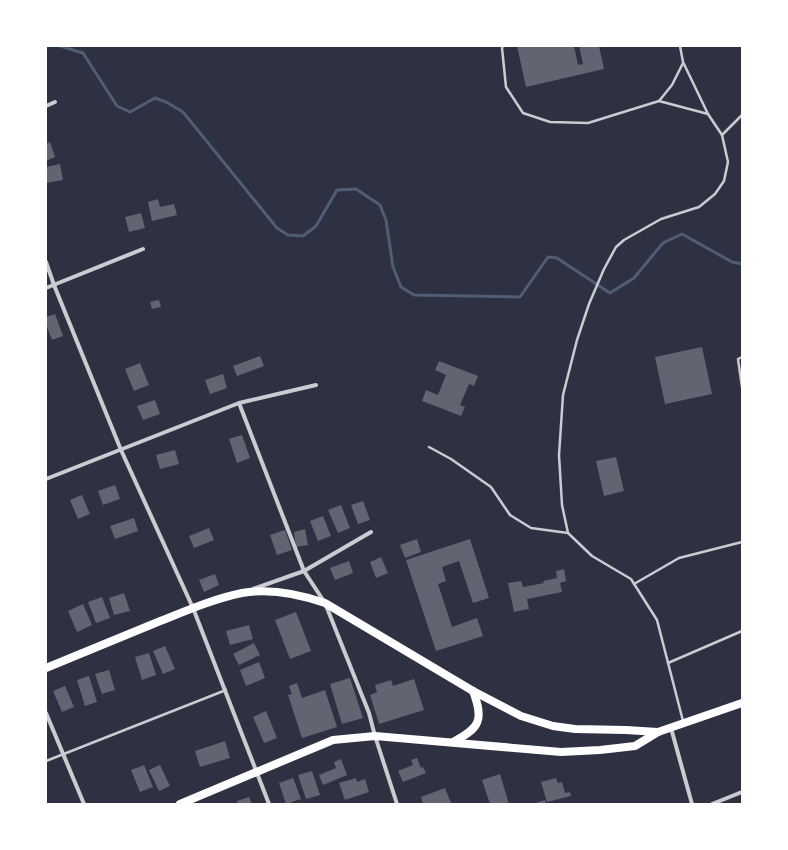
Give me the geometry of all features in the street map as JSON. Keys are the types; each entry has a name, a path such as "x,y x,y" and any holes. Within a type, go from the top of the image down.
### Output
{"main road":[{"path":"46,668 193,608 242,593 270,591 288,593 325,603 473,691 522,716 554,726 575,729 658,732"},
{"path":"453,742 469,734 478,722 479,710 473,691"},
{"path":"180,804 333,740 375,736 561,752 600,750 635,746 658,732 742,703"}],"street":[{"path":"46,106 55,102"},
{"path":"46,288 143,249"},
{"path":"46,262 121,450 193,608 258,772 269,804"},
{"path":"46,479 239,403 316,385"},
{"path":"239,403 304,571 325,603 369,712 375,736 397,804"},
{"path":"242,593 304,571 371,532"},
{"path":"46,713 84,804"},
{"path":"671,728 692,804"},
{"path":"712,804 742,792"}],"lane":[{"path":"503,46 506,87 523,113 550,122 588,123 659,101 708,114"},
{"path":"680,46 684,62 708,114 722,135 728,162 724,181 715,194 699,207 661,219 624,240 616,247 604,268 589,304 577,340 563,395 559,455 562,505 568,533 592,556 630,579 657,620 683,723"},
{"path":"659,101 672,85 684,62"},
{"path":"722,135 742,115"},
{"path":"742,357 738,359 742,387"},
{"path":"429,447 491,487 510,515 531,528 568,533"},
{"path":"634,584 679,558 742,542"},
{"path":"668,662 742,631"},
{"path":"46,761 226,690"}],"building":[{"path":"517,46 574,46 578,65 583,64 579,46 599,46 604,69 526,87"},
{"path":"50,142 55,157 46,161 46,144"},
{"path":"60,164 63,180 46,183 46,167"},
{"path":"158,199 160,207 174,204 177,215 152,221 148,202"},
{"path":"141,213 145,228 129,232 125,217"},
{"path":"159,300 161,307 152,309 150,302"},
{"path":"55,314 63,336 52,340 46,324 46,317"},
{"path":"702,347 712,394 665,404 655,357"},
{"path":"260,356 264,366 237,376 233,366"},
{"path":"439,361 478,376 474,386 469,384 460,405 465,407 461,416 422,401 426,390 438,395 446,375 435,370"},
{"path":"140,363 149,385 134,391 125,369"},
{"path":"223,374 227,388 210,394 205,380"},
{"path":"155,400 160,414 143,420 137,406"},
{"path":"242,435 250,458 237,463 229,439"},
{"path":"175,450 179,464 160,469 156,455"},
{"path":"616,457 624,491 604,496 596,461"},
{"path":"115,485 120,499 103,505 98,491"},
{"path":"82,495 90,514 78,519 70,500"},
{"path":"363,501 370,520 358,524 351,505"},
{"path":"341,505 350,528 338,533 328,510"},
{"path":"323,516 331,536 318,541 310,521"},
{"path":"134,518 138,531 115,539 110,526"},
{"path":"209,528 214,540 194,548 189,536"},
{"path":"305,529 308,545 296,547 294,532"},
{"path":"285,530 292,550 277,555 270,535"},
{"path":"417,539 421,552 405,558 400,545"},
{"path":"470,539 489,598 473,603 459,561 442,567 446,581 438,584 452,627 477,618 483,636 436,651 406,560"},
{"path":"381,557 388,573 376,578 370,562"},
{"path":"349,561 353,573 335,580 330,568"},
{"path":"564,569 566,581 560,583 562,592 527,599 529,609 514,612 508,583 521,581 523,587 544,583 543,581 557,578 556,571"},
{"path":"215,574 219,585 204,592 199,580"},
{"path":"124,593 130,611 114,615 109,598"},
{"path":"102,597 110,618 96,623 88,602"},
{"path":"83,604 92,625 77,632 68,611"},
{"path":"296,612 311,651 290,659 275,620"},
{"path":"249,625 253,639 230,645 226,631"},
{"path":"254,643 260,655 239,665 233,654"},
{"path":"165,646 175,669 163,674 153,651"},
{"path":"149,653 156,675 142,680 135,657"},
{"path":"259,662 265,678 246,686 240,670"},
{"path":"109,670 115,690 102,694 95,674"},
{"path":"89,676 97,702 85,706 77,680"},
{"path":"350,678 363,718 342,724 330,684"},
{"path":"414,679 424,710 379,724 370,695 377,692 375,685 391,680 393,686"},
{"path":"297,683 302,698 325,690 337,727 302,738 288,695 292,694 289,686"},
{"path":"65,686 74,707 62,712 53,691"},
{"path":"266,711 277,738 264,743 253,717"},
{"path":"225,741 230,758 200,767 195,751"},
{"path":"417,758 421,768 423,767 426,773 403,782 398,771 413,765 411,760"},
{"path":"341,759 347,775 323,785 319,775 336,768 334,762"},
{"path":"144,765 153,787 140,792 131,770"},
{"path":"160,765 170,786 159,791 149,770"},
{"path":"312,771 320,795 306,799 298,775"},
{"path":"500,774 509,804 490,804 482,780"},
{"path":"293,778 301,799 286,804 279,783"},
{"path":"356,778 357,782 365,779 369,792 345,800 339,783"},
{"path":"556,778 558,783 562,782 565,793 570,792 571,796 547,802 541,782"},
{"path":"445,788 451,803 423,804 421,797"},
{"path":"249,797 252,804 238,804 237,801"},
{"path":"545,800 546,804 532,804"}],"waterway":[{"path":"60,46 83,53 117,106 130,112 155,98 166,102 183,112 277,228 288,235 303,236 316,226 337,190 356,189 380,205 386,220 393,267 401,287 414,295 520,297 548,257 557,258 610,293 634,278 663,243 682,234 732,262 742,264"}]}
